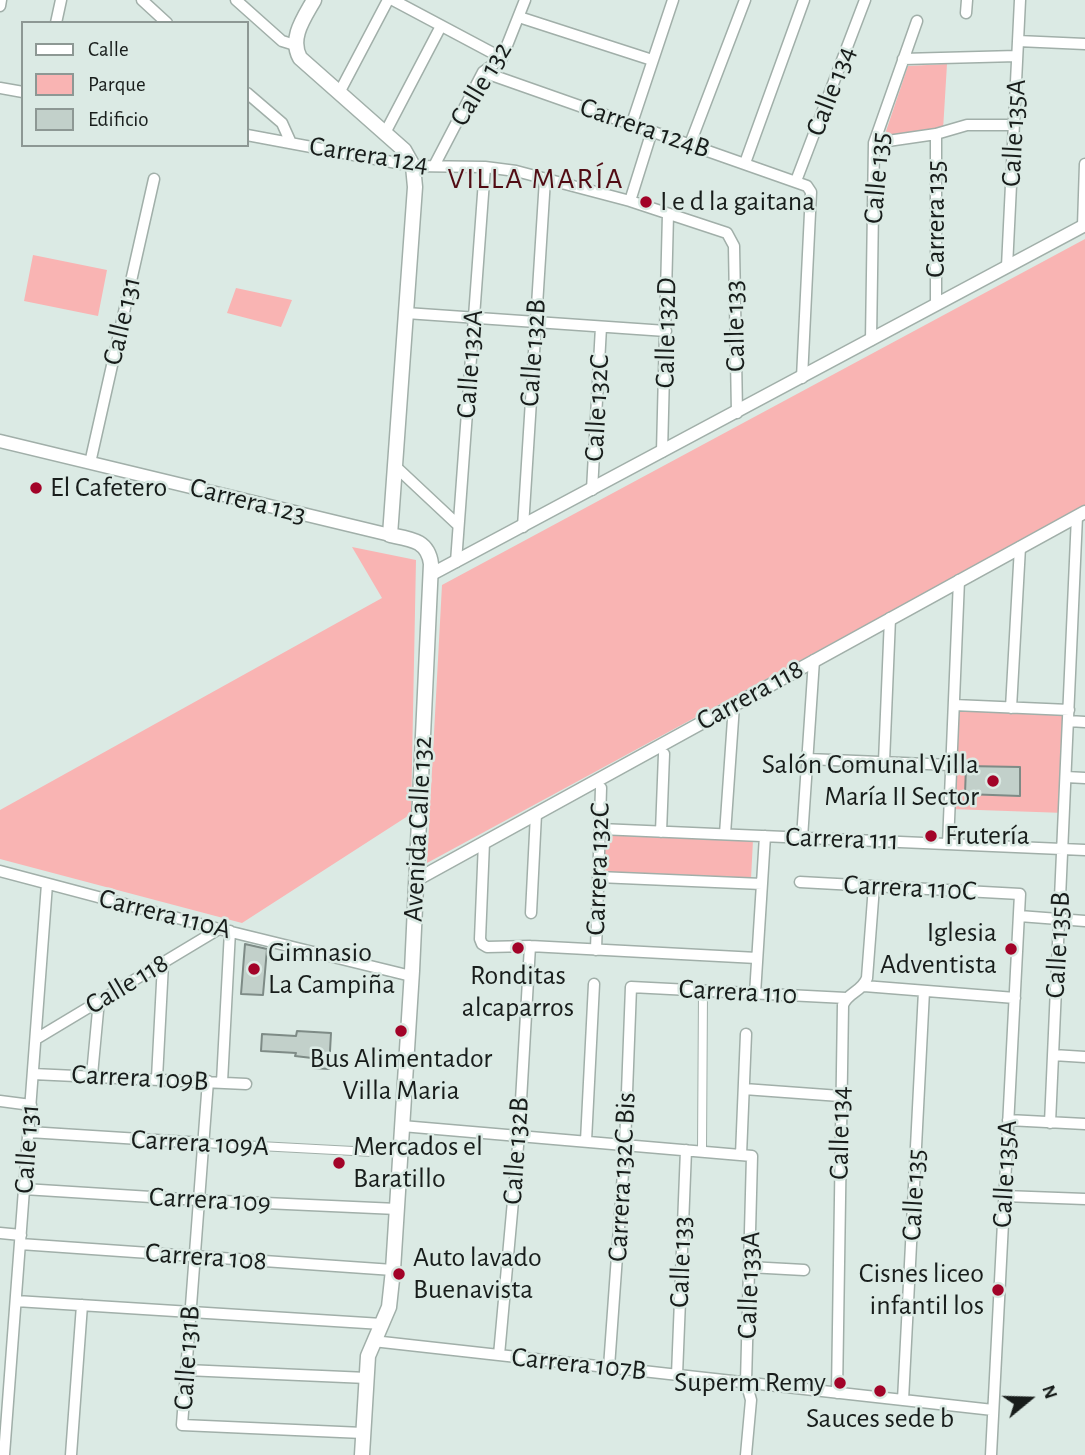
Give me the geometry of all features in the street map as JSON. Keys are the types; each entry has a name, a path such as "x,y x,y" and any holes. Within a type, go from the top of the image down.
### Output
{"main road":[{"path":"314,0 295,45 300,58 404,150 413,166 415,187 390,535"},
{"path":"315,72 304,55 302,42 321,0"},
{"name":"Carrera 123","path":"390,535 423,544 430,555 430,575"},
{"name":"Avenida Calle 132","path":"362,1455 367,1378 373,1341 388,1307 393,1270 411,976 430,575"}],"street":[{"path":"0,6 1,0"},
{"path":"56,21 61,0"},
{"path":"142,0 165,21"},
{"path":"236,0 282,41 295,45"},
{"path":"339,93 391,0 502,58"},
{"path":"632,124 673,0"},
{"path":"690,144 745,0"},
{"path":"745,163 804,0"},
{"name":"Calle 134","path":"802,378 811,192 802,184 865,0"},
{"path":"966,13 967,0"},
{"name":"Calle 135A","path":"1007,267 1020,0"},
{"name":"Calle 132","path":"434,166 483,72 502,58 519,17 521,2"},
{"path":"519,17 652,60"},
{"name":"Calle 135","path":"871,341 874,143 917,22"},
{"path":"385,133 442,26"},
{"path":"1018,41 1085,44"},
{"path":"903,59 1017,56"},
{"name":"Carrera 124B","path":"483,72 802,184"},
{"path":"0,88 21,92"},
{"path":"248,94 282,123 291,143"},
{"path":"874,143 936,134 967,125 1014,125"},
{"path":"630,201 652,131"},
{"name":"Carrera 135","path":"936,134 936,305"},
{"name":"Carrera 124","path":"248,135 413,166 485,167 545,179 630,201 727,233 732,239"},
{"path":"430,575 1084,225 1085,164"},
{"name":"Calle 132A","path":"456,562 485,167"},
{"name":"Calle 131","path":"90,463 154,179"},
{"name":"Calle 132B","path":"523,527 545,179"},
{"name":"Calle 132D","path":"662,452 668,214"},
{"name":"Calle 133","path":"732,239 737,413"},
{"path":"406,313 666,331"},
{"name":"Calle 132C","path":"592,490 601,327"},
{"name":"Carrera 123","path":"0,441 390,535"},
{"path":"395,466 458,524"},
{"name":"Carrera 118","path":"416,880 1081,514"},
{"name":"Calle 135B","path":"1050,1123 1071,666 1081,514"},
{"path":"1011,708 1020,547"},
{"path":"948,844 958,580"},
{"path":"884,762 890,618"},
{"path":"802,838 814,660"},
{"path":"1071,666 1085,666"},
{"path":"725,835 734,705"},
{"path":"954,705 1011,708 1069,716 1085,722"},
{"path":"661,832 664,754"},
{"path":"808,759 951,765"},
{"path":"1066,777 1085,779"},
{"name":"Carrera 132C","path":"596,950 601,788"},
{"path":"531,913 536,814"},
{"name":"Carrera 111","path":"600,829 1085,850"},
{"path":"755,994 765,836"},
{"path":"484,842 480,939 487,947 530,946 757,958"},
{"name":"Carrera 110A","path":"0,871 411,976"},
{"path":"598,877 762,884"},
{"name":"Carrera 110C","path":"800,882 1020,894"},
{"name":"Calle 131","path":"4,1455 4,1416 16,1301 47,884"},
{"path":"846,998 864,986 867,978 874,886"},
{"name":"Calle 135A","path":"991,1455 1020,894"},
{"path":"1019,916 1085,921"},
{"path":"222,1082 225,930"},
{"name":"Calle 118","path":"36,1039 99,1000 225,930"},
{"name":"Calle 132B","path":"499,1355 519,1135 530,946"},
{"path":"157,1078 163,964"},
{"path":"586,1141 594,984"},
{"name":"Carrera 110","path":"631,986 846,998"},
{"name":"Carrera 132C Bis","path":"609,1367 625,1145 631,986"},
{"path":"864,986 1015,998"},
{"path":"702,1151 703,991"},
{"name":"Calle 135","path":"904,1400 924,991"},
{"name":"Calle 134","path":"837,1393 840,1096 843,1005 846,998"},
{"path":"92,1075 99,1000"},
{"name":"Calle 133A","path":"746,1034 744,1089 749,1267 746,1382 751,1400 746,1455"},
{"path":"1053,1055 1085,1057"},
{"name":"Carrera 109B","path":"33,1073 246,1084"},
{"name":"Calle 131B","path":"208,1081 182,1425 363,1433"},
{"path":"744,1089 840,1096"},
{"path":"0,1101 31,1105"},
{"path":"1008,1120 1085,1124"},
{"path":"402,1126 747,1155"},
{"name":"Carrera 109A","path":"29,1132 372,1152"},
{"name":"Calle 133","path":"677,1375 686,1150"},
{"name":"Carrera 109","path":"24,1189 397,1209"},
{"path":"1004,1196 1085,1199"},
{"name":"Carrera 108","path":"0,1233 20,1239 195,1256 393,1270"},
{"path":"749,1267 804,1270"},
{"path":"16,1301 382,1324"},
{"path":"71,1455 82,1305"},
{"name":"Carrera 107B","path":"373,1341 993,1410"},
{"path":"186,1370 367,1378"}],"green space":[{"path":"947,64 943,130 883,140 908,66"},
{"path":"1085,239 1085,506 427,863 442,585"},
{"path":"33,255 107,270 98,316 24,301"},
{"path":"236,288 292,300 281,327 227,313"},
{"path":"352,547 416,560 411,814 242,923 0,859 0,810 382,598"},
{"path":"954,705 1069,710 1065,813 950,809"},
{"path":"604,833 753,840 751,879 603,872"}],"building":[{"name":"Salón Comunal Villa María II Sector","path":"966,766 1020,767 1020,796 965,794"},
{"name":"Gimnasio La Campiña","path":"245,944 267,949 263,995 241,994"},
{"path":"297,1031 331,1033 329,1069 312,1068 312,1058 295,1056 296,1053 261,1051 262,1034 296,1036"}],"place":[{"name":"I e d la gaitana","path":"646,202"},
{"name":"El Cafetero","path":"36,488"},
{"name":"Salón Comunal Villa María II Sector","path":"993,781"},
{"name":"Frutería","path":"931,836"},
{"name":"Ronditas alcaparros","path":"518,948"},
{"name":"Iglesia Adventista","path":"1011,949"},
{"name":"Gimnasio La Campiña","path":"254,969"},
{"name":"Bus Alimentador Villa Maria","path":"401,1031"},
{"name":"Mercados el Baratillo","path":"339,1163"},
{"name":"Auto lavado Buenavista","path":"399,1274"},
{"name":"Cisnes liceo infantil los","path":"998,1290"},
{"name":"Superm Remy","path":"840,1383"},
{"name":"Sauces sede b","path":"880,1391"}],"district":[{"name":"VILLA MARÍA","path":"536,179"}]}
